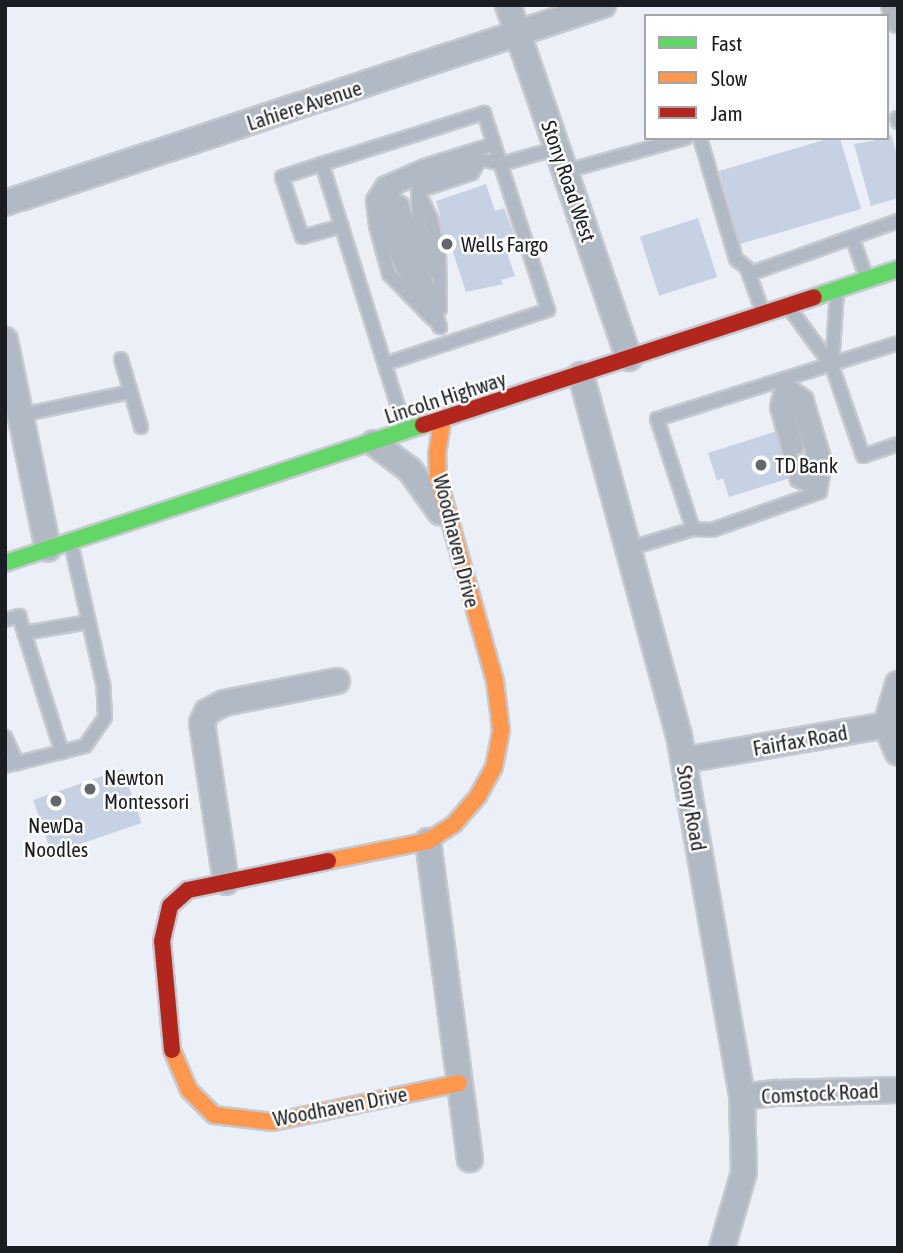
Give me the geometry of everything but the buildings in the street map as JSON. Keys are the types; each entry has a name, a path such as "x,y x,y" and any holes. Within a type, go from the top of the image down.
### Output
{"street":[{"name":"Stony Road West","path":"508,5 629,358"},
{"name":"Lahiere Avenue","path":"5,203 603,5"},
{"path":"894,5 898,20"},
{"name":"Lincoln Highway","path":"5,563 898,269"},
{"path":"6,342 15,407 59,546"},
{"name":"Stony Road","path":"581,375 684,760 742,1097 744,1172 722,1248"},
{"name":"Woodhaven Drive","path":"442,421 437,454 438,478 449,526 495,681 501,730 494,767 478,796 454,824 428,841 188,890 170,906 162,941 173,1056 189,1090 214,1115 273,1122 459,1083"},
{"path":"374,443 410,470 449,526"},
{"path":"226,882 202,723 207,712 224,703 337,681"},
{"path":"898,684 886,725 898,753"},
{"name":"Fairfax Road","path":"684,760 886,725"},
{"path":"428,841 470,1159"},
{"name":"Comstock Road","path":"742,1097 777,1093 898,1090"}],"lane":[{"path":"342,226 302,237 282,177 484,113 548,310 384,364"},
{"path":"446,344 411,262 388,196 400,185 480,159 501,164 562,160 675,140"},
{"path":"701,140 736,259 750,274 763,314"},
{"path":"440,327 389,274 376,226 373,200 383,184 393,179 424,166 494,144"},
{"path":"440,327 439,253 431,219 418,191 472,173 480,159"},
{"path":"322,164 406,432"},
{"path":"750,274 852,237 897,224"},
{"path":"852,237 867,279"},
{"path":"832,366 838,289"},
{"path":"788,306 832,366 863,456 898,444"},
{"path":"693,529 657,419 898,344"},
{"path":"121,359 141,427"},
{"path":"783,381 784,404 797,447"},
{"path":"783,381 776,407 797,480 820,492"},
{"path":"783,381 796,401 817,463 820,492"},
{"path":"15,407 131,392"},
{"path":"804,468 820,492"},
{"path":"628,549 693,529 712,530 820,492"},
{"path":"5,737 11,765 85,746 105,717 103,684 89,622 59,546"},
{"path":"5,620 19,616 62,752"},
{"path":"24,634 89,622"}],"traffic: fast":[{"path":"814,297 898,269"},
{"path":"5,563 423,425"}],"traffic: slow":[{"path":"328,861 428,841 454,824 478,796 494,767 501,730 495,681 438,478 437,454 442,421"},
{"path":"172,1050 189,1090 214,1115 273,1122 459,1083"}],"traffic: jam":[{"path":"423,425 814,297"},
{"path":"172,1050 162,941 170,906 188,890 328,861"}],"place":[{"name":"Wells Fargo","path":"447,244"},
{"name":"TD Bank","path":"761,465"},
{"name":"Newton Montessori","path":"90,789"},
{"name":"NewDa Noodles","path":"56,801"}]}
